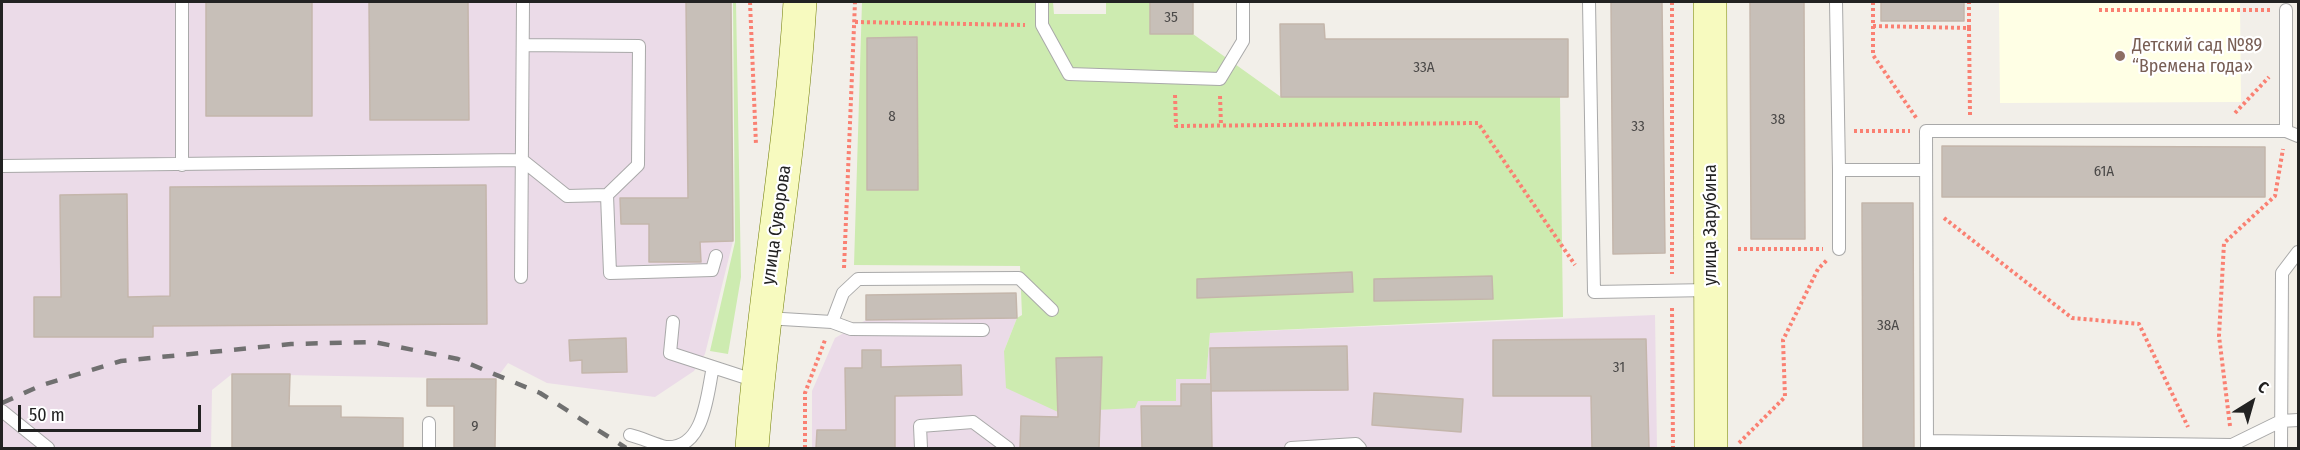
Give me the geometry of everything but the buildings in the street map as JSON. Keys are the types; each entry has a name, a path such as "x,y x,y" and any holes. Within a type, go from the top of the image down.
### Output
{"main road":[{"name":"улица Суворова","path":"752,448 757,381 789,140 800,2"},
{"name":"улица Зарубина","path":"1710,2 1711,290 1725,446"}],"lane":[{"path":"182,2 182,165"},
{"path":"521,277 523,2"},
{"path":"1042,2 1042,25 1069,74 1220,79 1243,41 1244,2"},
{"path":"1589,2 1594,292 1711,290"},
{"path":"1836,2 1839,249"},
{"path":"2286,10 2286,131"},
{"path":"2,166 522,160 567,196 607,195 638,165 639,46 523,45"},
{"path":"2298,136 2286,131 1926,131 1927,445 2232,445 2281,421 2298,420"},
{"path":"1839,170 1926,170"},
{"path":"607,195 610,273 712,270 716,256"},
{"path":"2281,448 2282,273 2298,252"},
{"path":"832,322 843,293 858,279 1019,278 1052,310"},
{"path":"765,318 832,322 851,329 983,330"},
{"path":"673,322 670,352 757,381"},
{"path":"630,435 666,447 676,447 691,440 700,427 713,367"},
{"path":"2,411 48,448"},
{"path":"921,448 920,426 974,422 1008,448"},
{"path":"429,423 429,448"},
{"path":"1291,448 1356,444 1360,448"}],"path":[{"path":"750,2 756,147"},
{"path":"843,293 855,2"},
{"path":"1672,2 1673,448"},
{"path":"1873,2 1872,55 1926,131"},
{"path":"1969,2 1970,132"},
{"path":"2099,10 2286,10"},
{"path":"855,22 1042,25"},
{"path":"1873,27 1969,28"},
{"path":"1867,56 1872,55"},
{"path":"2217,132 2286,59"},
{"path":"1175,78 1176,126 1478,123 1594,292"},
{"path":"1220,79 1221,125"},
{"path":"1838,131 1926,131"},
{"path":"2232,445 2219,336 2224,243 2275,196 2286,131"},
{"path":"1926,203 2072,318 2139,324 2196,444"},
{"path":"1738,249 1839,249"},
{"path":"1725,446 1785,397 1783,340 1818,269 1839,249"},
{"path":"805,448 805,393 832,322"}],"shaded area":[{"path":"2,2 731,2 733,241 705,354 694,371 655,397 547,383 508,363 496,379 232,374 212,390 211,448 2,448"},
{"name":"Детский сад №89 “Времена года»","path":"1999,2 2240,2 2241,102 2000,103"},
{"path":"1655,315 1657,448 812,448 812,391 835,338 866,320 1017,318 1004,351 1138,401 1176,401 1176,379 1206,378 1210,333"}],"green space":[{"path":"733,2 736,2 741,277 728,354 710,351 735,242"},
{"path":"862,2 1053,2 1054,14 1106,14 1106,2 1150,2 1150,34 1193,34 1281,97 1560,97 1563,317 1210,333 1206,379 1176,379 1176,401 1138,401 1135,408 1058,412 1006,388 1004,351 1017,318 1022,315 1020,266 854,265"}],"railway":[{"path":"2,403 42,385 121,361 291,344 374,342 458,359 540,393 626,448"}],"place":[{"name":"Детский сад №89 “Времена года»","path":"2120,56"}]}
